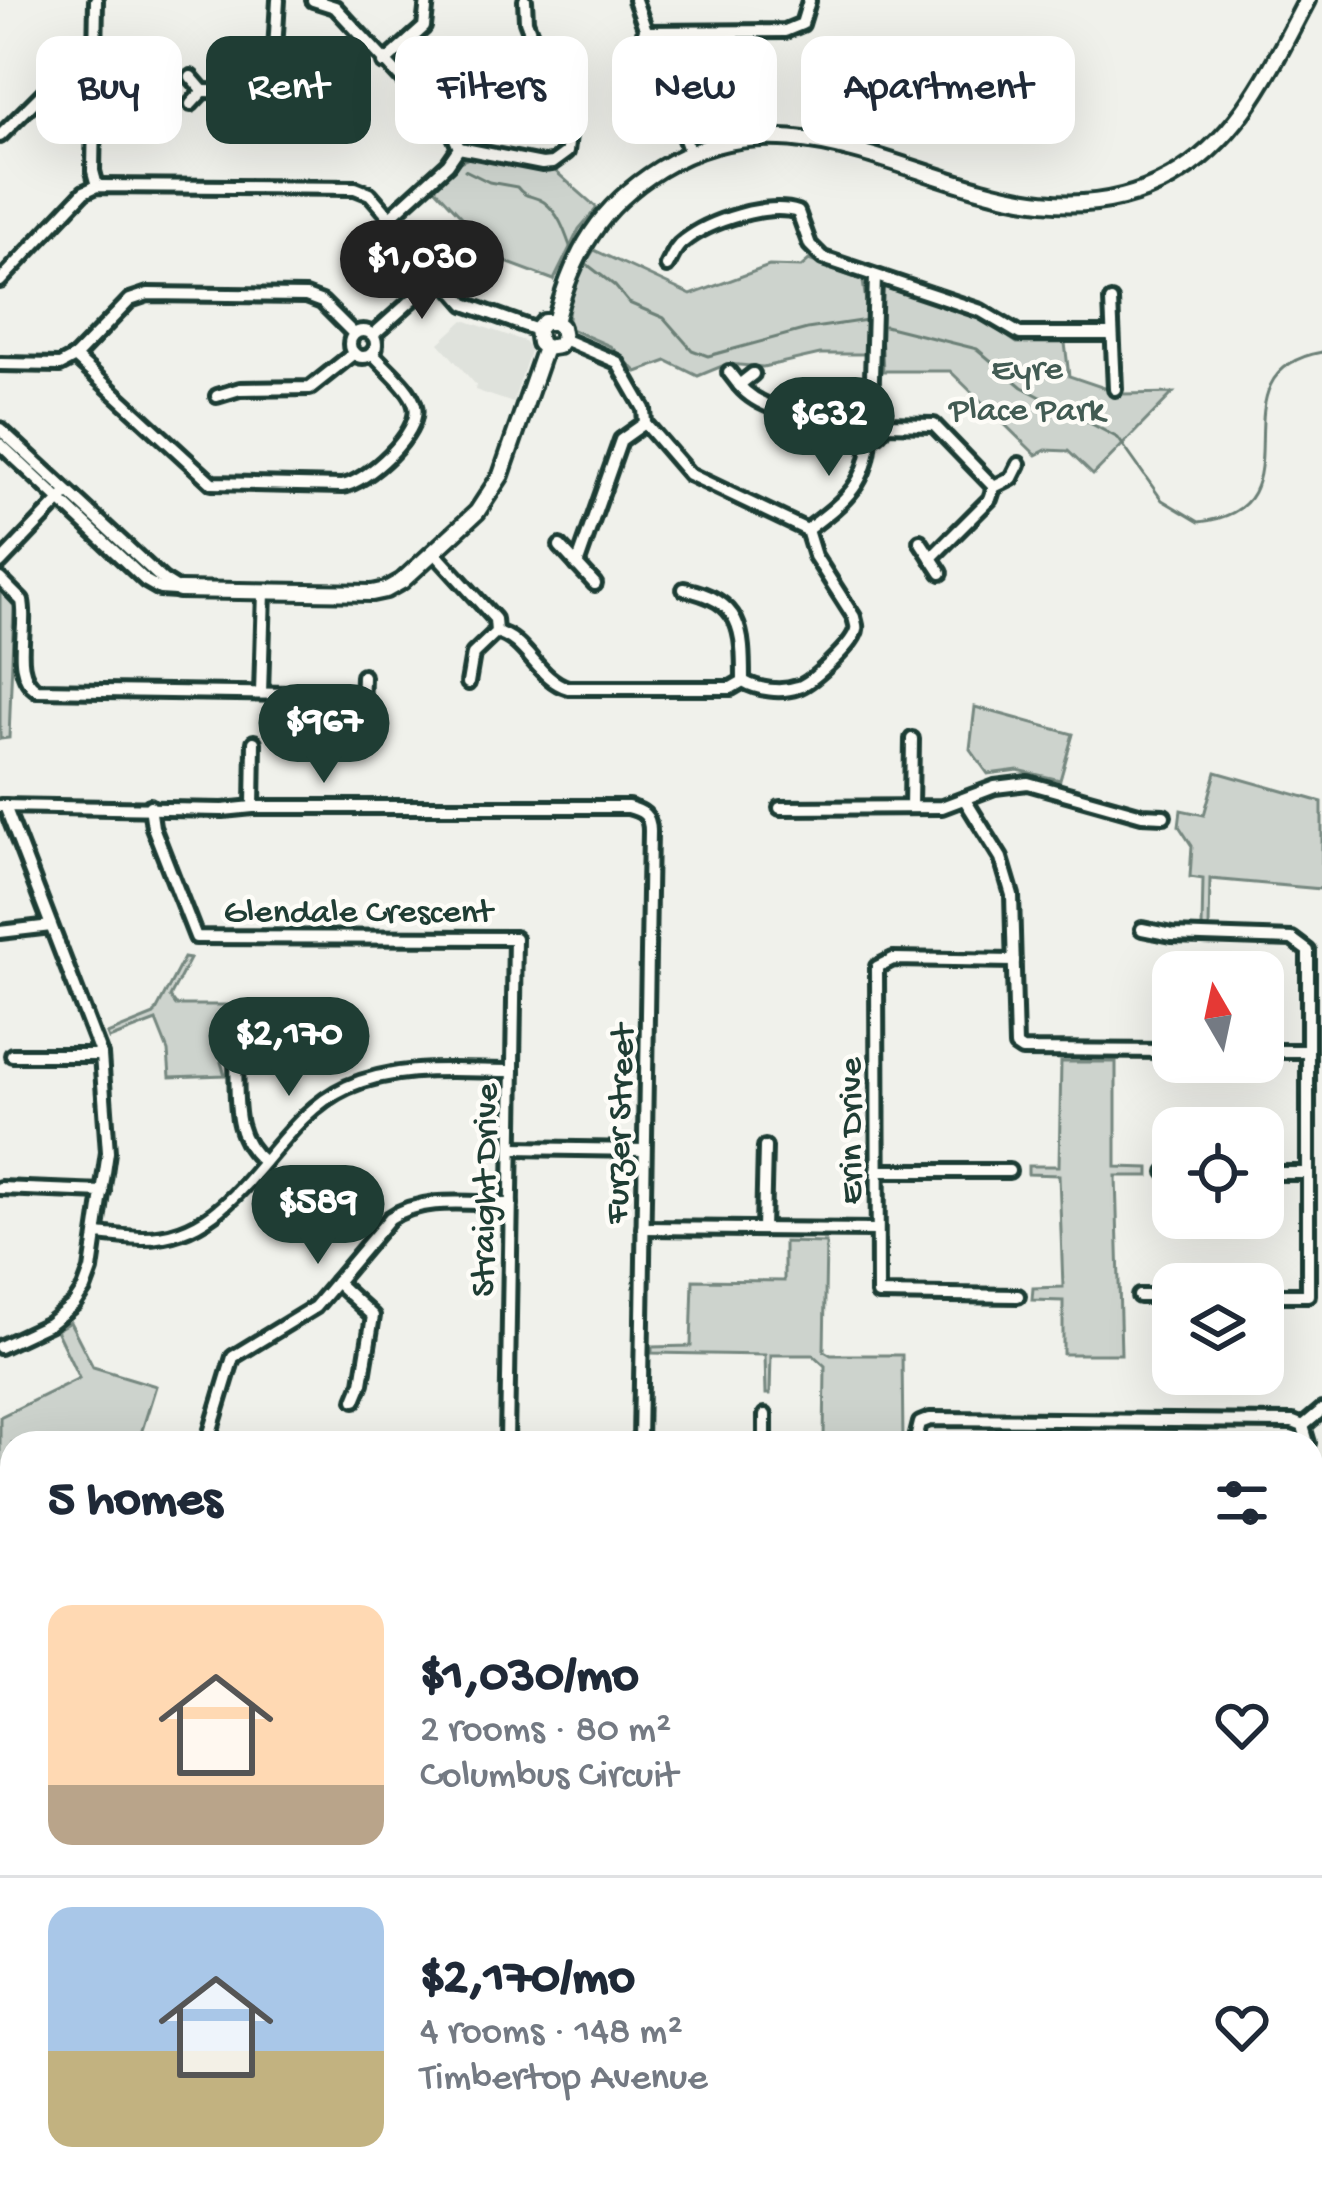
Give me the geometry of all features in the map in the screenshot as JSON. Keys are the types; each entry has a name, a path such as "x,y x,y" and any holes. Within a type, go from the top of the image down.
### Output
{"street":[{"path":"96,0 96,36"},
{"path":"276,36 278,0"},
{"path":"313,0 327,1 453,134 459,148"},
{"path":"384,63 424,27 427,0"},
{"path":"459,148 542,164 567,152 569,134 526,21 525,0"},
{"path":"635,0 690,153"},
{"path":"555,322 569,270 590,233 643,180 690,153 730,141 788,136 852,147 1024,202 1069,204 1118,198 1178,172 1228,131 1260,88 1307,0"},
{"path":"644,32 785,32 802,24 809,1"},
{"path":"191,77 206,91"},
{"path":"191,104 203,91"},
{"path":"0,136 36,100"},
{"path":"96,144 97,186"},
{"path":"389,217 448,164 459,148"},
{"path":"0,281 85,192 97,186 356,188 370,194 475,310 537,330"},
{"path":"667,266 685,239 725,220 783,208 798,212 815,253 981,311 1020,334 1110,334"},
{"path":"373,335 440,274"},
{"path":"871,411 875,277"},
{"path":"0,364 60,365 75,358 130,300 148,294 305,296 322,302 355,334"},
{"path":"1111,301 1115,389"},
{"path":"544,322 555,322 563,339 558,346 545,348 538,343 537,330 544,322"},
{"path":"353,353 350,345 355,334 373,335"},
{"path":"353,353 365,357 373,353 373,335"},
{"path":"563,339 617,362 644,409 645,423 677,464 703,484 807,530 815,556 854,617 853,638 801,686 756,688 743,681"},
{"path":"0,443 179,590 372,593 402,580 477,512 501,475 545,348"},
{"path":"218,396 240,389 310,388 353,353"},
{"path":"75,358 212,483 342,486 358,482 405,440 416,414 414,401 373,353"},
{"path":"729,372 748,395 795,414 857,422"},
{"path":"739,385 753,374"},
{"path":"871,411 883,424 878,435 870,437 859,431 857,422 863,412 871,411"},
{"path":"577,565 621,440 645,423"},
{"path":"883,424 934,425 994,487"},
{"path":"0,429 64,496"},
{"path":"807,530 862,477 869,462 870,437"},
{"path":"931,558 990,500 994,487 1012,478 1019,464"},
{"path":"0,563 64,496"},
{"path":"920,541 941,573"},
{"path":"560,546 595,584"},
{"path":"434,552 495,619 496,632"},
{"path":"0,579 22,601 22,672 27,683 38,689 363,695"},
{"path":"685,589 724,603 743,642 743,681"},
{"path":"261,693 264,591"},
{"path":"496,632 510,635 552,682 568,688 730,688 743,681"},
{"path":"468,683 473,654 496,632"},
{"path":"362,713 363,676"},
{"path":"911,807 912,739"},
{"path":"0,1347 49,1324 74,1304 91,1270 108,1152 101,1055 3,806 253,807 254,742"},
{"path":"780,808 942,807 994,787 1028,783 1142,815 1164,816"},
{"path":"964,800 1007,873 1012,895 1011,1051 1152,1051"},
{"name":"Glendale Crescent","path":"150,806 153,827 196,938 515,938"},
{"name":"Furzer Street","path":"253,807 628,807 642,811 650,820 640,1431"},
{"path":"0,932 51,926"},
{"path":"1142,928 1172,935 1292,940 1308,951 1308,1295 1284,1295"},
{"name":"Straight Drive","path":"507,1431 515,938"},
{"name":"Erin Drive","path":"1014,961 893,959 877,967 878,1294 1018,1295"},
{"path":"1308,996 1322,996"},
{"path":"1284,1051 1308,1051"},
{"path":"12,1055 101,1055"},
{"path":"236,1061 241,1135 246,1148 264,1162"},
{"path":"97,1234 146,1238 197,1225 218,1212 320,1104 358,1083 392,1073 513,1071"},
{"path":"1308,1117 1322,1117"},
{"path":"763,1229 765,1147"},
{"path":"512,1148 644,1150"},
{"path":"878,1171 1009,1171"},
{"path":"1284,1173 1308,1173"},
{"path":"0,1188 104,1192"},
{"path":"211,1431 233,1357 302,1318 390,1218 423,1203 511,1204"},
{"path":"643,1228 878,1230"},
{"path":"1308,1232 1322,1232"},
{"path":"336,1282 374,1316 355,1400"},
{"path":"1138,1296 1152,1296"},
{"path":"1304,1426 1322,1410"},
{"path":"765,1415 765,1431"},
{"path":"918,1431 920,1423 930,1419 1293,1422 1304,1426"},
{"path":"1304,1426 1305,1431"}],"shaded area":[{"path":"464,320 528,346 513,403 475,390 476,385 439,343"}],"green space":[{"path":"469,158 554,170 597,208 579,229 554,280 503,261 435,188 459,162"},
{"path":"594,250 691,295 769,266 801,267 809,260 863,281 866,354 820,354 763,367 727,364 698,376 667,361 637,372 610,346 568,328 575,287"},
{"name":"Eyre Place Park","path":"886,286 978,316 1017,343 1065,343 1069,376 1122,394 1173,393 1093,475 1068,451 1046,450 1036,455 950,371 883,371 879,293"},
{"path":"0,589 14,606 9,738 0,739"},
{"path":"975,707 1073,734 1060,780 1018,770 988,774 970,749"},
{"path":"1216,772 1322,802 1322,889 1210,879 1209,929 1202,929 1203,879 1190,877 1192,846 1179,826 1181,810 1204,815"},
{"path":"184,958 190,959 170,997 176,1005 228,1005 229,1048 221,1062 225,1075 170,1077 168,1051 156,1021 109,1039 107,1034 154,1015"},
{"path":"1061,1062 1116,1062 1116,1167 1149,1168 1149,1176 1116,1176 1121,1354 1063,1354 1063,1301 1032,1300 1033,1288 1063,1287 1059,1175 1028,1174 1028,1166 1059,1166"},
{"path":"784,1242 826,1243 824,1351 831,1355 902,1355 903,1431 824,1431 825,1366 813,1355 771,1355 770,1394 766,1394 765,1355 652,1353 652,1347 691,1346 693,1280 784,1281"},
{"path":"70,1322 93,1367 156,1386 142,1431 0,1431 0,1417 79,1378 56,1330"}],"waterway":[{"path":"465,170 489,182 517,187 544,202 558,217 571,249"},
{"path":"584,262 629,303 664,318 692,350 708,356 807,329 867,320"},
{"path":"885,326 977,349 1022,387 1118,438 1162,500 1199,522 1235,512 1254,493 1270,386 1288,365 1322,352"}]}
